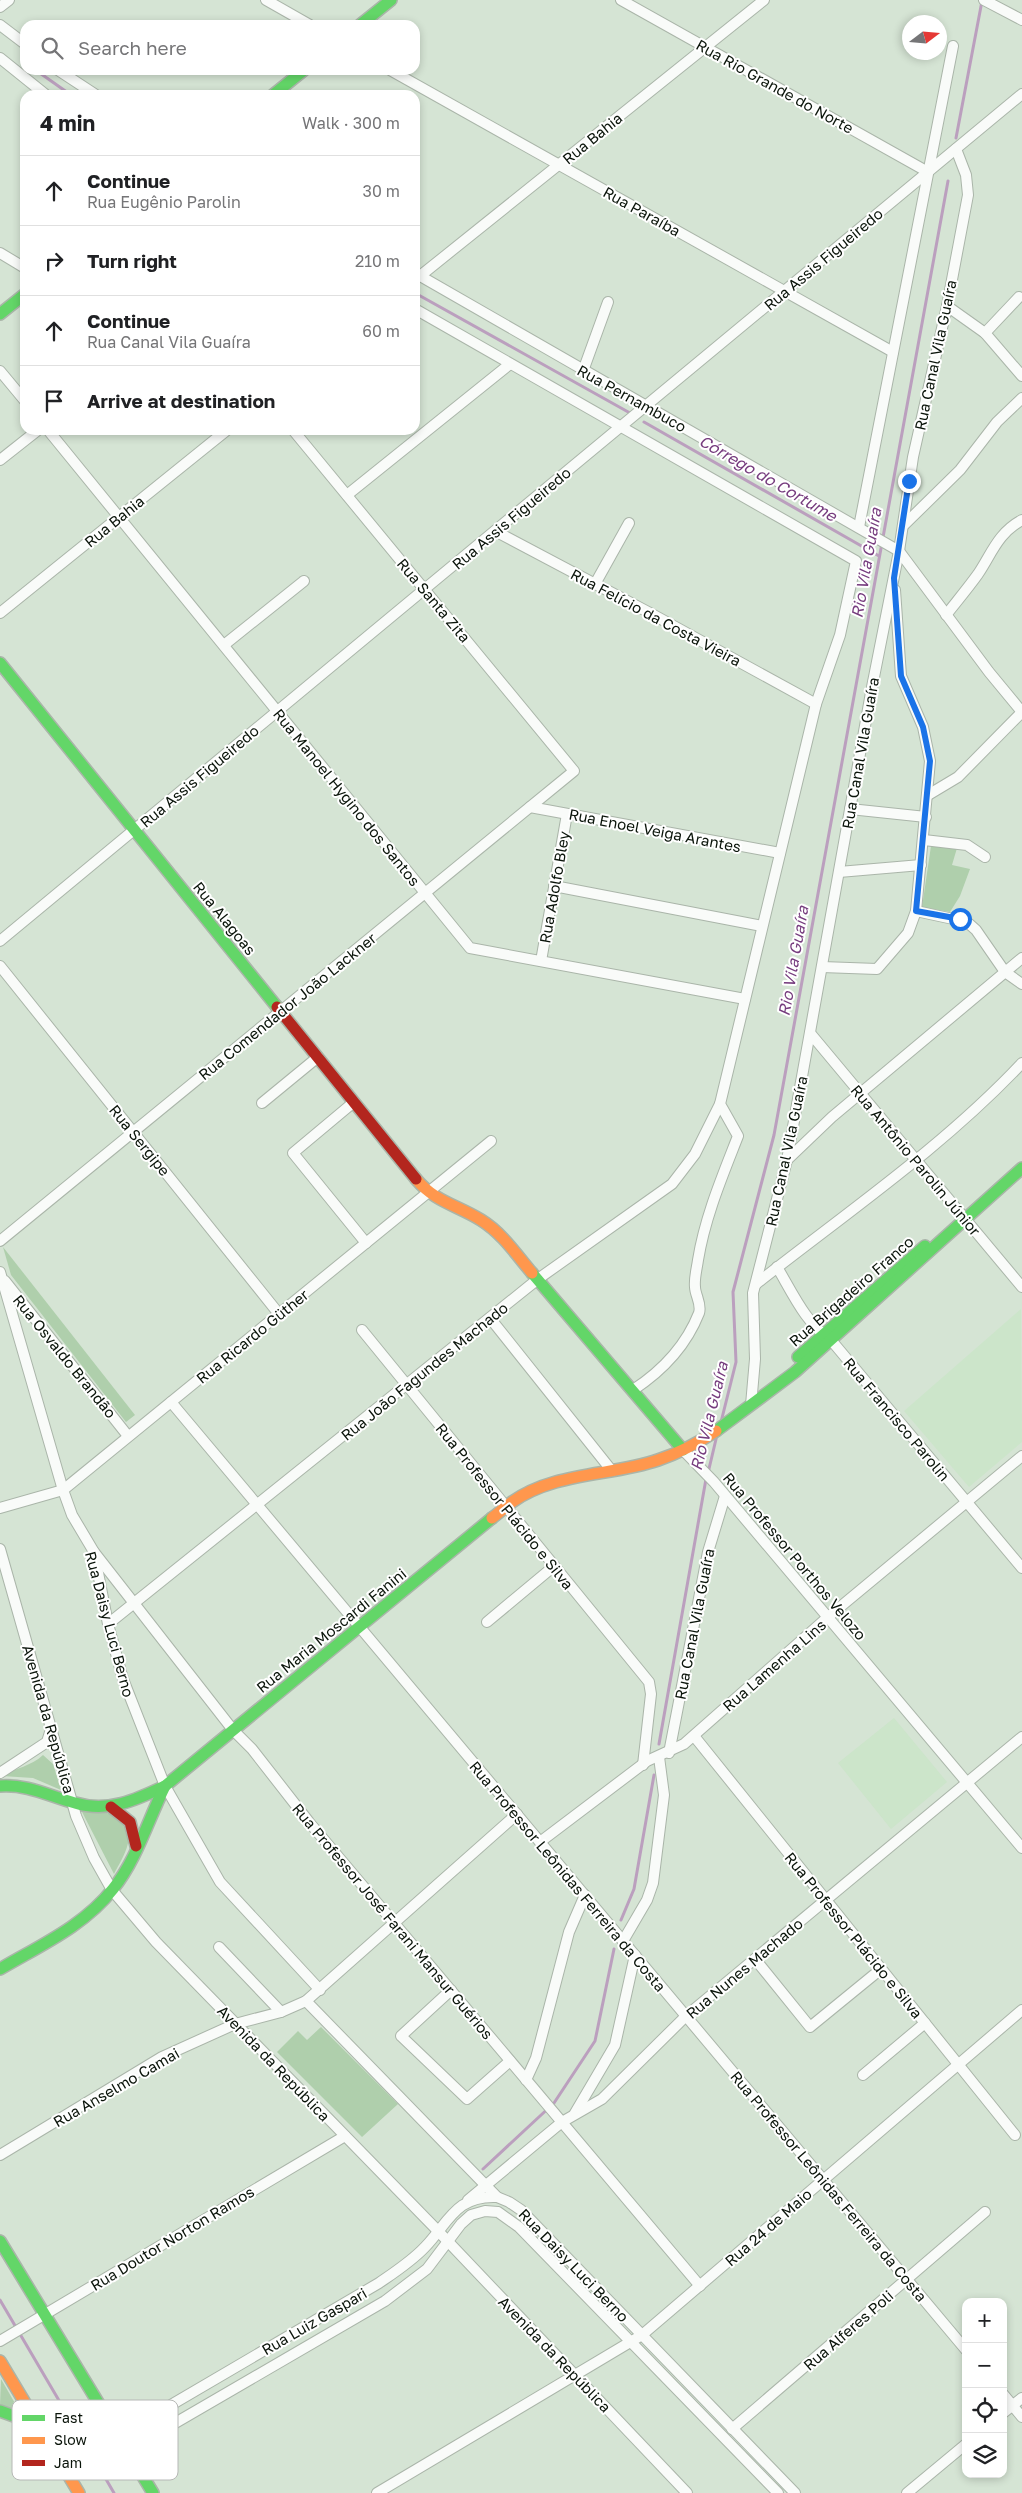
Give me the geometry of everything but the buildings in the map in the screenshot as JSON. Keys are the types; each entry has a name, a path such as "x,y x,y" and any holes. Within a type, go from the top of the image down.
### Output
{"main road":[{"path":"366,20 391,0"},
{"path":"279,90 298,75"},
{"path":"0,314 20,298"},
{"name":"Rua Alagoas","path":"0,663 427,1193"},
{"name":"Rua Brigadeiro Franco","path":"683,1450 708,1438 733,1421 764,1394 789,1365 827,1337 912,1256 964,1218 1022,1168"},
{"name":"Rua Professor Porthos Velozo","path":"427,1193 480,1219 492,1228 538,1279 683,1450"},
{"name":"Rua Maria Moscardi Fanini","path":"0,1786 33,1786 72,1802 97,1807 111,1807 134,1802 165,1786 505,1507 522,1496 546,1486 656,1461 683,1450"},
{"path":"0,1969 85,1916 112,1890 165,1786"},
{"path":"111,1807 130,1822 136,1846"},
{"path":"0,2241 40,2317 94,2400"},
{"path":"0,2362 23,2400"},
{"path":"0,2411 12,2415"},
{"path":"71,2480 79,2493"},
{"path":"144,2480 153,2493"}],"street":[{"path":"0,7 9,0"},
{"path":"266,0 301,20"},
{"name":"Rua Rio Grande do Norte","path":"621,0 928,172"},
{"name":"Rua Bahia","path":"420,272 559,164 764,0"},
{"path":"987,2 1022,20"},
{"path":"0,25 20,40"},
{"path":"859,527 953,46"},
{"path":"0,58 20,74"},
{"path":"21,75 40,90"},
{"path":"66,75 88,90"},
{"name":"Rua Paraíba","path":"399,75 893,352"},
{"name":"Rua Assis Figueiredo","path":"0,941 1021,97"},
{"name":"Rua Canal Vila Guaíra","path":"751,1405 755,1359 752,1299 787,1160 850,809 904,525 925,397 947,306 968,195 966,175 956,149"},
{"path":"0,253 20,265"},
{"name":"Rua Pernambuco","path":"420,276 899,551"},
{"path":"984,333 1019,297"},
{"path":"583,371 608,302"},
{"path":"947,306 984,333 1022,376"},
{"name":"Rua Pernambuco","path":"420,312 856,561 840,635 816,704"},
{"path":"347,495 510,364"},
{"path":"0,371 20,395"},
{"path":"904,525 960,470 1002,416 1022,398"},
{"path":"0,460 32,435"},
{"name":"Rua Manoel Hygino dos Santos","path":"52,435 470,948 745,999"},
{"name":"Rua Bahia","path":"0,612 222,435"},
{"name":"Rua Santa Zita","path":"297,435 574,771"},
{"path":"946,615 979,572 996,541 1005,531 1022,520"},
{"path":"596,584 629,523"},
{"name":"Rua Felício da Costa Vieira","path":"496,531 816,704"},
{"path":"899,551 946,615 1022,712 958,777 928,795"},
{"path":"822,967 870,971 877,969 908,933 916,911 930,761 927,741 901,676 894,578"},
{"path":"224,645 304,581"},
{"path":"633,1390 651,1378 672,1357 699,1312 700,1304 694,1285 700,1253 713,1200 738,1136 720,1104 816,704"},
{"name":"Rua Comendador João Lackner","path":"0,1241 574,771"},
{"name":"Rua Enoel Veiga Arantes","path":"530,807 780,854"},
{"path":"850,809 926,818"},
{"name":"Rua Adolfo Bley","path":"541,961 567,814"},
{"path":"924,840 967,845 985,857"},
{"path":"839,872 921,865"},
{"path":"554,886 762,926"},
{"path":"916,911 967,922 976,930 1005,972 1022,984"},
{"path":"787,1160 860,1093 1022,958"},
{"name":"Rua Sergipe","path":"0,966 279,1314"},
{"name":"Rua Antônio Parolin Júnior","path":"810,1033 1022,1287"},
{"path":"262,1104 318,1057"},
{"path":"756,1284 916,1161 995,1091 1022,1063"},
{"path":"354,1102 293,1153 366,1243"},
{"name":"Rua João Fagundes Machado","path":"108,1624 538,1279 672,1184 695,1154 720,1104"},
{"name":"Rua Ricardo Güther","path":"0,1508 63,1490 491,1141"},
{"name":"Rua Francisco Parolin","path":"777,1267 807,1315 1022,1568"},
{"name":"Rua Osvaldo Brandão","path":"1,1274 128,1436"},
{"name":"Rua Daisy Luci Berno","path":"1,1274 63,1490 77,1525 94,1552 108,1624 130,1702 165,1786 220,1882 320,1990"},
{"path":"490,1318 612,1471"},
{"name":"Rua Professor Plácido e Silva","path":"362,1330 553,1567 649,1682"},
{"name":"Rua Canal Vila Guaíra","path":"755,1359 764,1394"},
{"name":"Rua Professor Leônidas Ferreira da Costa","path":"171,1402 962,2345"},
{"name":"Rua Professor Porthos Velozo","path":"683,1450 714,1482 1022,1848"},
{"name":"Rua Lamenha Lins","path":"540,1842 643,1765 669,1753 694,1736 828,1618 1022,1456"},
{"name":"Rua Canal Vila Guaíra","path":"669,1753 708,1552 725,1496"},
{"name":"Avenida da República","path":"0,1549 72,1802 87,1843 112,1890 156,1942 449,2242 683,2492"},
{"name":"Rua Professor José Farani Mansur Guérios","path":"94,1552 233,1730 252,1749 308,1822 700,2286"},
{"path":"487,1622 553,1567"},
{"name":"Rua Canal Vila Guaíra","path":"643,1765 651,1694 649,1682"},
{"path":"0,1774 41,1746 50,1737 52,1729"},
{"name":"Rua Professor Plácido e Silva","path":"694,1736 1015,2135"},
{"name":"Rua Nunes Machado","path":"468,2200 562,2122 602,2099 686,2016 1022,1737"},
{"path":"41,1746 60,1760"},
{"path":"623,1941 647,1900 653,1883 664,1795 659,1757"},
{"name":"Rua Anselmo Camai","path":"0,2155 162,2057 235,2024 281,2012 306,2001 517,1814"},
{"path":"526,2080 539,2048 570,1932 585,1895"},
{"path":"219,1946 281,2012"},
{"path":"574,2114 615,2045 635,1955"},
{"path":"755,1959 810,2027 881,1969"},
{"path":"451,1990 401,2036 467,2099 510,2061"},
{"name":"Rua Daisy Luci Berno","path":"306,2001 496,2197 509,2202 521,2210 795,2493"},
{"name":"Rua 24 de Maio","path":"377,2493 642,2335 1022,2010"},
{"path":"863,2075 925,2023"},
{"name":"Rua Doutor Norton Ramos","path":"3,2339 345,2136"},
{"path":"468,2200 496,2197"},
{"name":"Rua Luiz Gaspari","path":"178,2401 379,2282 415,2257 457,2208 468,2200"},
{"name":"Rua Daisy Luci Berno","path":"493,2211 505,2216 519,2226 778,2493"},
{"name":"Rua Luiz Gaspari","path":"178,2422 385,2301 427,2269 461,2224 478,2212 493,2211"},
{"name":"Rua Alferes Poli","path":"732,2428 986,2212"},
{"path":"1007,2398 1022,2417"},
{"path":"1007,2410 1022,2398"},
{"path":"907,2493 962,2447"}],"shaded area":[{"path":"931,846 957,848 952,865 970,869 960,896 950,912 922,907"},
{"path":"3,1247 135,1415 126,1422 11,1275"},
{"path":"1021,1309 1022,1442 969,1487 904,1411"},
{"path":"894,1718 947,1782 891,1829 838,1763"},
{"path":"43,1755 53,1764 61,1790 33,1778 2,1776 34,1762"},
{"path":"81,1810 113,1815 127,1827 129,1835 126,1851 114,1874"},
{"path":"321,2027 398,2104 362,2137 277,2052 298,2031 307,2040"},
{"path":"1,2379 13,2400 12,2409 0,2405"}],"waterway":[{"name":"Rio Vila Guaíra","path":"956,138 982,1"},
{"name":"Córrego do Cortume","path":"43,75 64,90"},
{"name":"Rio Vila Guaíra","path":"721,1422 736,1362 733,1292 774,1135 948,181"},
{"name":"Córrego do Cortume","path":"420,296 630,413"},
{"name":"Córrego do Cortume","path":"644,422 879,556"},
{"name":"Rio Vila Guaíra","path":"708,1473 717,1435"},
{"name":"Rio Vila Guaíra","path":"659,1744 706,1479"},
{"name":"Rio Vila Guaíra","path":"621,1920 634,1889 654,1775"},
{"name":"Rio Vila Guaíra","path":"483,2169 554,2103 595,2041 614,1949"},
{"path":"0,2300 59,2400"},
{"path":"106,2480 114,2493"}],"traffic: fast":[{"path":"366,20 391,0"},
{"path":"279,90 298,75"},
{"path":"0,314 20,298"},
{"path":"0,663 277,1007"},
{"path":"716,1431 795,1372 1022,1168"},
{"path":"798,1357 925,1246"},
{"path":"532,1273 683,1450"},
{"path":"0,1786 20,1787 75,1803 99,1807 122,1804 165,1786 492,1518"},
{"path":"0,1969 75,1925 89,1914 113,1889 129,1865 165,1786"},
{"path":"0,2241 97,2400"},
{"path":"0,2411 12,2415"},
{"path":"145,2480 153,2493"}],"traffic: slow":[{"path":"416,1179 431,1193 489,1225 532,1273"},
{"path":"492,1518 528,1492 546,1485 658,1460 688,1447 716,1431"},
{"path":"0,2361 23,2400"},
{"path":"71,2480 79,2493"}],"traffic: jam":[{"path":"277,1007 416,1179"},
{"path":"111,1807 130,1822 136,1846"}],"route":[{"path":"909,481 904,525 894,578 901,676 923,727 930,761 916,911 960,919"}]}
